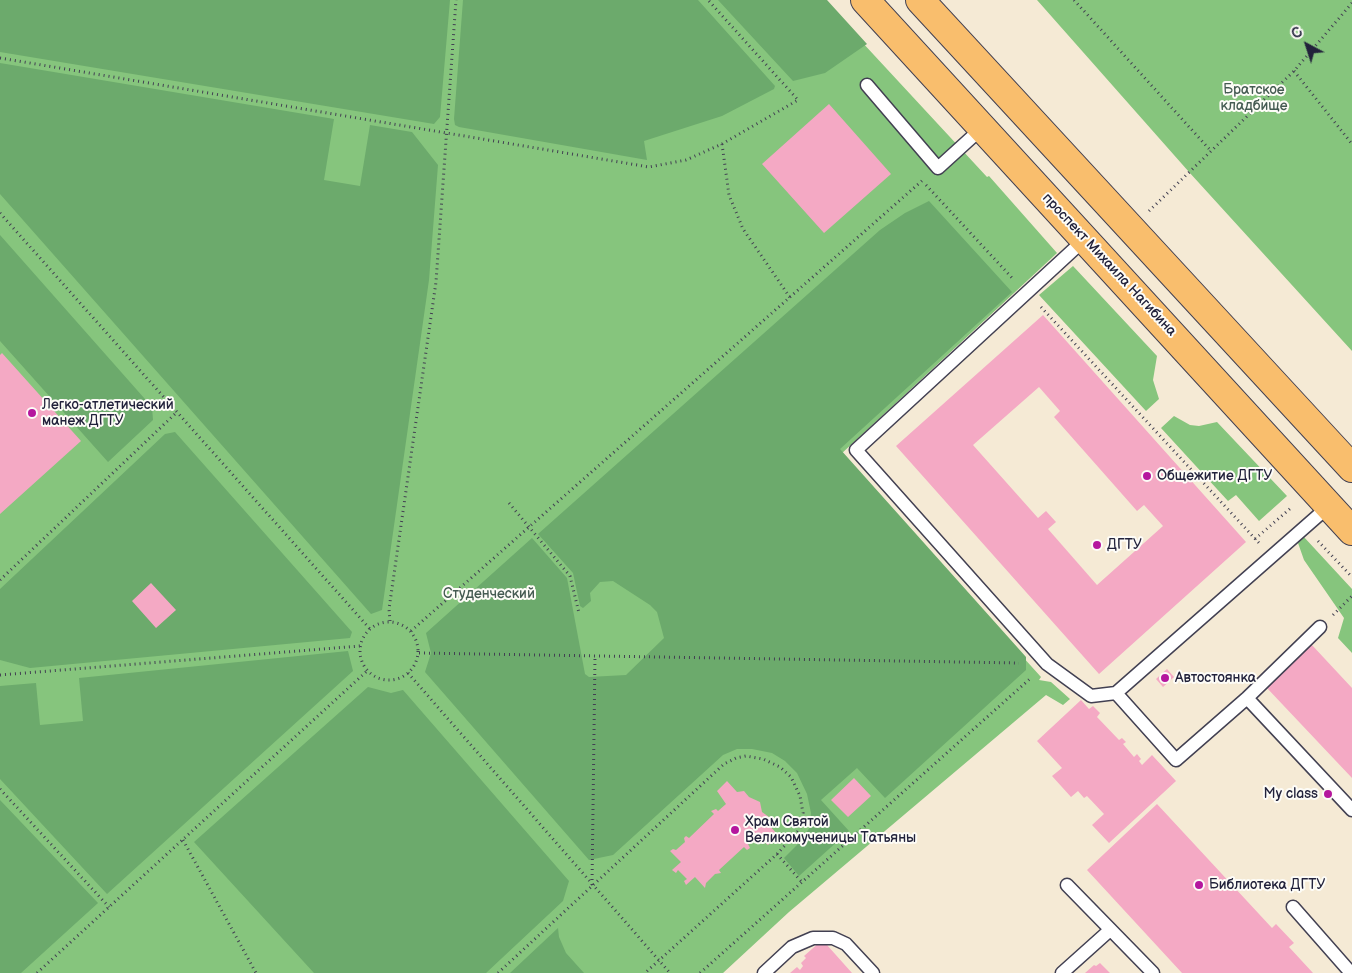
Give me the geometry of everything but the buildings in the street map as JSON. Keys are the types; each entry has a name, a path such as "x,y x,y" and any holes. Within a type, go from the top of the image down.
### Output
{"main road":[{"name":"проспект Михаила Нагибина","path":"865,0 1352,531"},
{"path":"920,0 1352,468"}],"lane":[{"path":"866,85 938,168 982,128"},
{"path":"1085,239 856,450 1047,664 1091,696 1116,693 1329,506"},
{"path":"1116,693 1176,760 1247,698 1320,627"},
{"path":"1247,698 1352,810"},
{"path":"1067,885 1153,973"},
{"path":"1293,907 1351,973"},
{"path":"1062,973 1110,930"},
{"path":"764,973 792,947 813,938 833,938 846,944 873,973"}],"path":[{"path":"390,621 389,610 436,282 456,0"},
{"path":"0,58 650,167 686,160 722,144 798,100 708,0"},
{"path":"1074,0 1211,151"},
{"path":"1131,229 1294,71 1352,3"},
{"path":"1294,71 1352,144"},
{"path":"722,144 729,195 743,229 791,299"},
{"path":"411,631 938,168"},
{"path":"922,181 1028,292 1271,556"},
{"path":"0,213 370,629"},
{"path":"0,580 176,413"},
{"path":"509,503 570,576 578,614"},
{"path":"1255,539 1294,504"},
{"path":"1288,510 1352,577"},
{"path":"1320,627 1352,596"},
{"path":"390,621 401,624 411,631 418,645 414,668 408,673 392,680 374,676 367,671 361,659 360,646 370,629 390,621"},
{"path":"0,675 360,646"},
{"path":"418,653 1047,664"},
{"path":"592,886 595,656"},
{"path":"700,973 801,881 1047,664"},
{"path":"36,973 367,671"},
{"path":"408,673 592,886 670,973"},
{"path":"498,973 713,772 730,760 742,756 763,758 780,767 790,778 800,796 803,813 801,827 777,854 645,973"},
{"path":"0,790 110,907"},
{"path":"183,840 256,973"},
{"path":"777,854 801,881"}],"green space":[{"name":"Студенческий","path":"0,0 823,0 987,177 989,176 1057,253 840,455 1041,677 1039,680 1051,682 1070,699 1063,705 1046,695 789,912 723,973 0,973"},
{"path":"0,0 450,0 440,117 434,124 0,52"},
{"path":"463,0 698,0 775,86 774,89 722,116 644,141 647,160 459,127 455,125 454,119"},
{"path":"718,0 827,0 867,44 825,73 793,81"},
{"name":"Братское кладбище","path":"1037,0 1352,0 1352,351 1189,172"},
{"path":"0,63 334,119 324,180 360,186 370,125 412,132 438,165 429,280 382,610 371,614 0,194"},
{"path":"929,201 1012,292 840,449 1026,657 1026,670 885,798 857,768 821,800 849,831 799,876 784,858 800,842 810,827 811,813 807,794 797,773 785,761 772,753 752,749 737,749 723,755 613,855 589,860 425,672 431,653 426,633 532,538 567,578 585,674 589,677 626,675 664,638 657,612 650,605 613,581 600,582 590,593 591,601 583,608 580,606 573,573 538,534 880,230 905,213"},
{"path":"0,235 152,407 153,420 108,462 0,341"},
{"path":"1073,266 1157,356 1153,380 1159,399 1146,411 1039,295"},
{"path":"1174,416 1190,425 1199,426 1217,422 1287,496 1259,521 1236,495 1228,501 1161,428"},
{"path":"175,432 352,632 350,638 30,668 0,660 0,589 165,434"},
{"path":"1303,536 1352,589 1352,653 1338,638 1344,618 1304,560 1298,543"},
{"path":"348,651 353,671 107,894 0,779 0,686 36,683 40,725 83,721 79,678"},
{"path":"368,687 391,693 403,690 569,881 563,901 486,973 314,973 194,842"},
{"path":"0,800 98,903 21,973 0,973"},
{"path":"558,928 559,937 566,953 584,973 510,973"}],"place":[{"name":"Легко-атлетический манеж ДГТУ","path":"32,413"},
{"name":"Общежитие ДГТУ","path":"1147,476"},
{"name":"ДГТУ","path":"1097,545"},
{"name":"Автостоянка","path":"1165,678"},
{"name":"My class","path":"1328,794"},
{"name":"Храм Святой Великомученицы Татьяны","path":"735,830"},
{"name":"Библиотека ДГТУ","path":"1199,885"}]}
